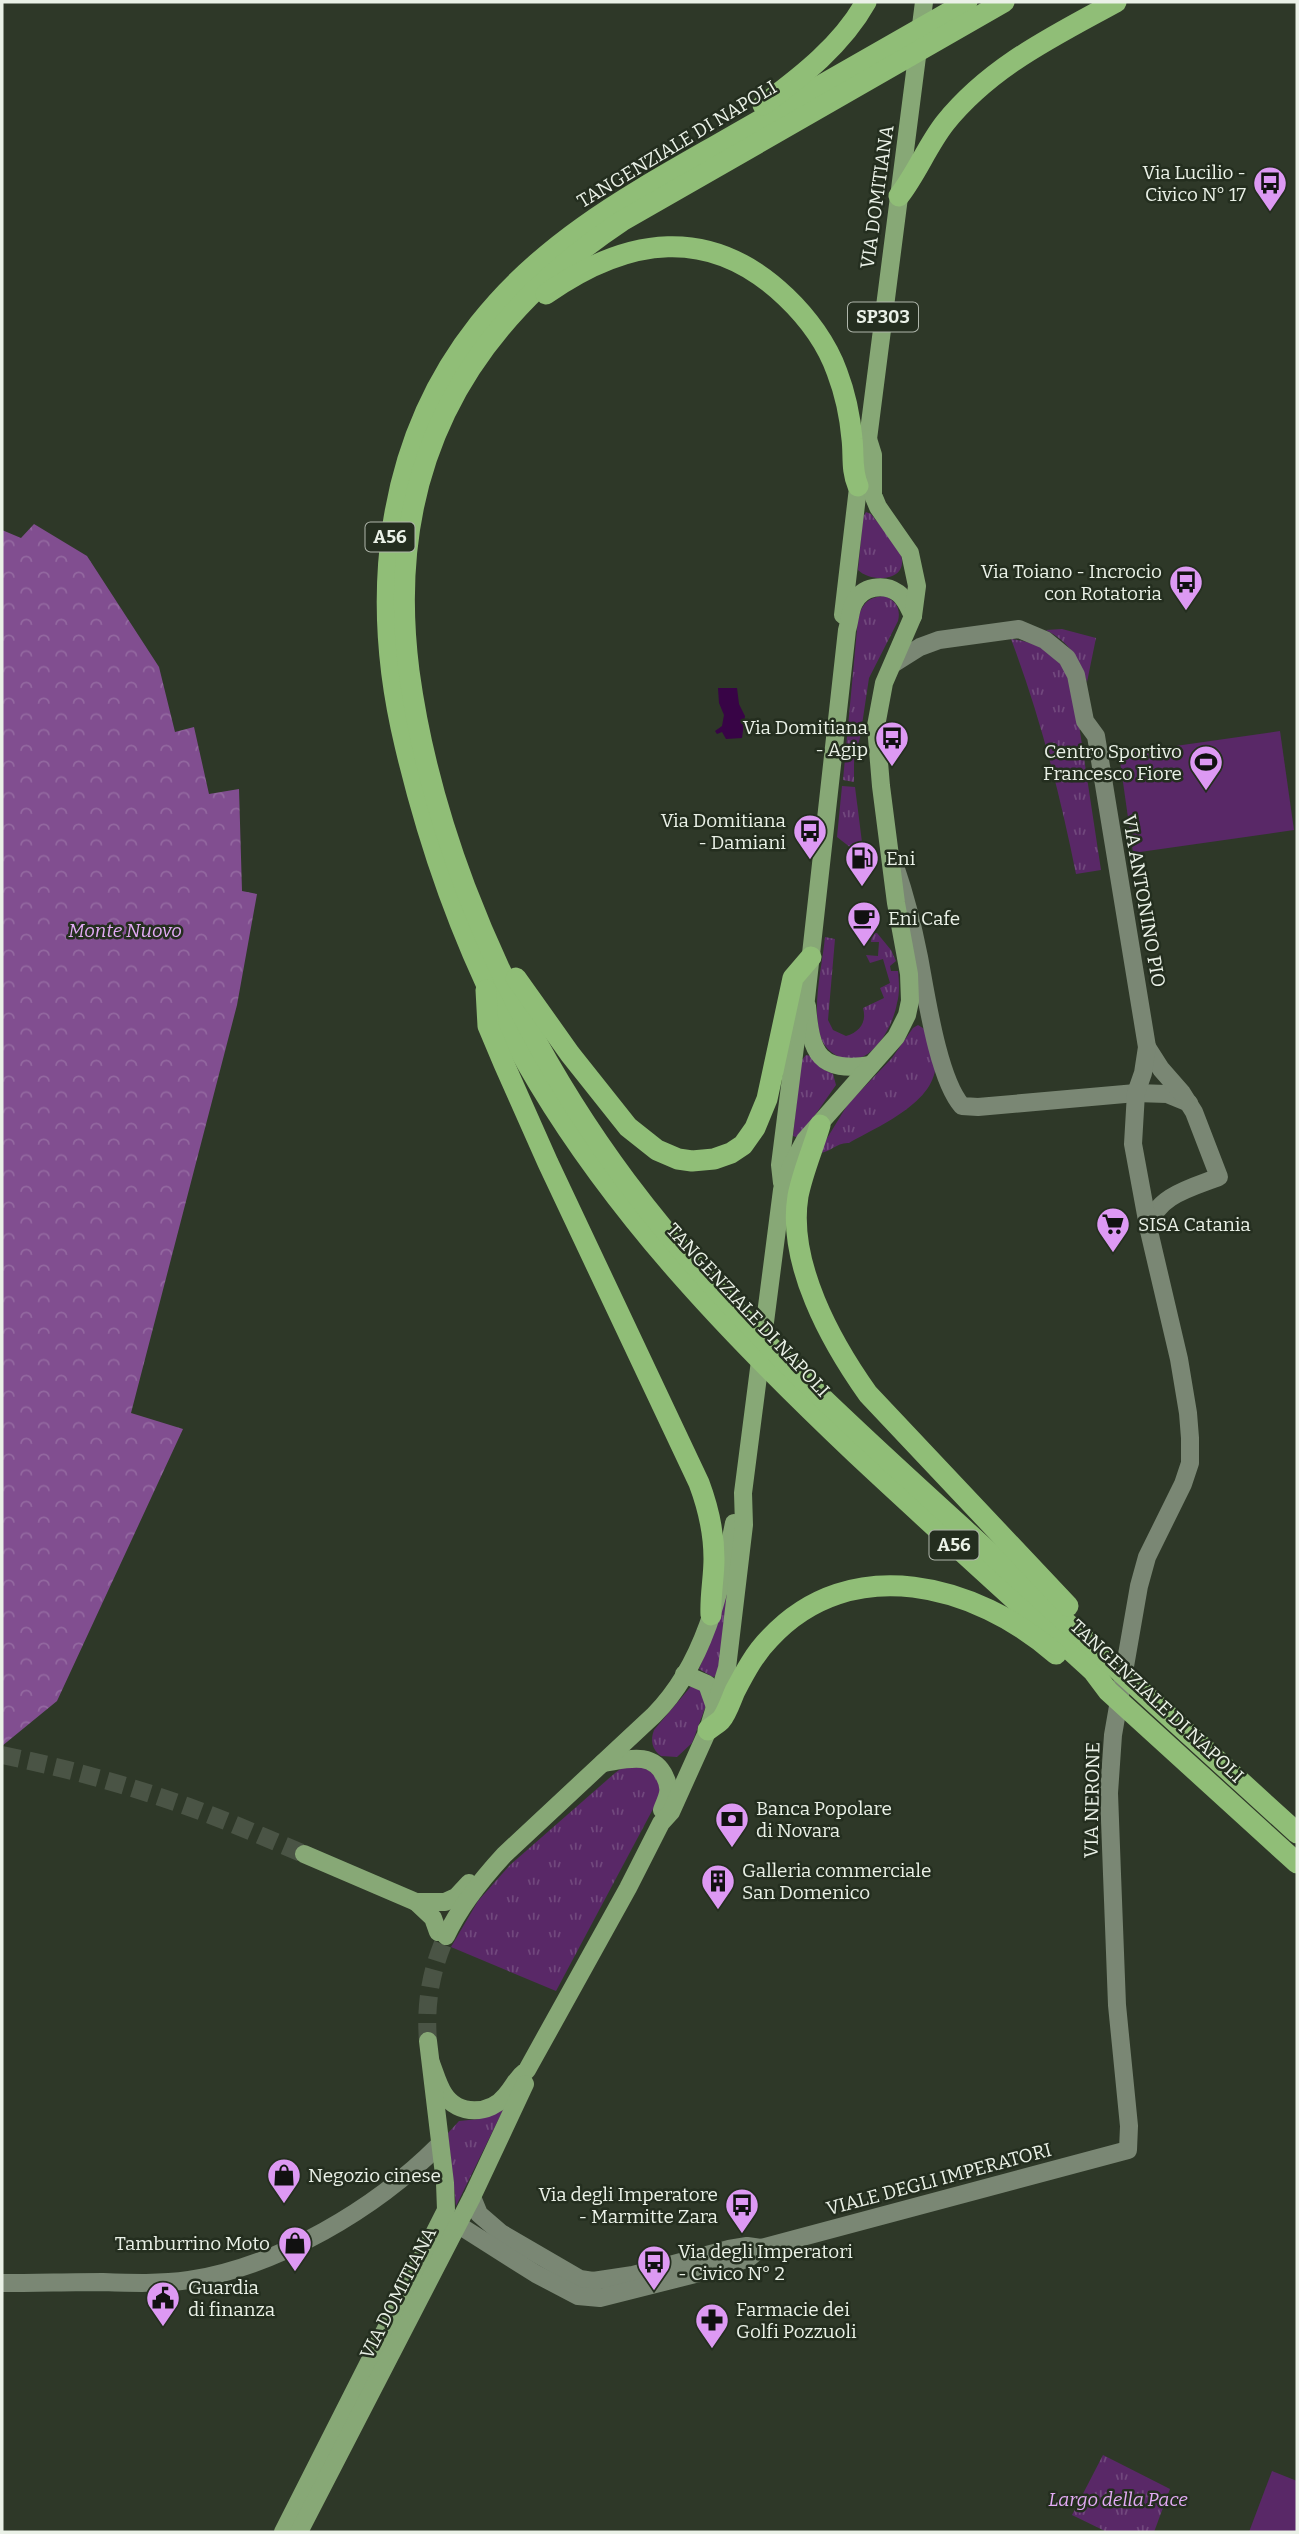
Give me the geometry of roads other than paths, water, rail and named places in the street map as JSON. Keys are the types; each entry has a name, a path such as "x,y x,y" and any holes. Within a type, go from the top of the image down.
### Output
{"highway":[{"path":"736,134 748,116 806,73 835,43 866,2"},
{"path":"822,95 973,9 1004,2"},
{"path":"899,196 915,176 933,140 980,86 1021,54 1116,2"},
{"name":"TANGENZIALE DI NAPOLI","path":"721,1308 588,1126 530,1030 496,961 450,845 424,752 407,658 404,585 407,544 420,476 441,419 468,369 521,303 592,241 657,190 736,134 822,95"},
{"name":"TANGENZIALE DI NAPOLI","path":"822,95 657,190 610,207 556,246 504,295 477,325 439,385 410,450 396,500 387,564 389,649 398,719 433,852 485,981 538,1082 587,1157 638,1225 802,1390 1093,1671 1108,1691 1297,1863"},
{"path":"521,303 546,294 600,261 645,248 689,248 719,255 746,266 771,283 794,305 814,330 836,369 850,422 852,473 858,486"},
{"path":"496,961 517,978 570,1055 628,1127 657,1150 678,1159 692,1161 713,1159 731,1153 748,1139 755,1128 767,1099 793,978 811,957"},
{"path":"485,981 488,1026 548,1163 706,1502 714,1560 711,1615"},
{"path":"820,1125 804,1171 798,1199 797,1222 812,1292 836,1344 868,1394 1052,1591 1095,1633 1105,1658"},
{"name":"TANGENZIALE DI NAPOLI","path":"802,1390 1105,1658 1297,1833"},
{"path":"708,1730 721,1720 755,1656 782,1626 813,1605 852,1590 871,1587 913,1586 936,1590 975,1603 1032,1636 1094,1687 1108,1691"}],"main road":[{"name":"VIA DOMITIANA","path":"868,439 923,2"},
{"path":"847,630 843,616 862,454 868,439"},
{"path":"782,1190 805,1140 896,1037 907,1014 909,1001 909,974 896,903 876,726 881,695 913,616 917,586 914,564 904,543 875,501 872,488 873,455 868,439"},
{"path":"428,2041 431,2063 444,2094 455,2106 481,2111 506,2096 515,2079 527,2070 661,1824 671,1812 708,1730 727,1668 744,1525 743,1493 782,1190 780,1165 798,1023 806,999 847,630 853,604 859,595 872,589 887,587 900,594 913,616"},
{"path":"806,999 812,1042 824,1059 832,1066 842,1068 871,1065"},
{"path":"304,1854 416,1902 433,1918 442,1934 485,1876 663,1706 701,1643 717,1601 743,1493"},
{"path":"684,1674 707,1684 715,1707"},
{"path":"602,1764 628,1757 639,1758 648,1760 662,1771 669,1791 661,1824"},
{"path":"416,1902 446,1902 456,1897 470,1882 485,1876"},
{"name":"VIA DOMITIANA","path":"284,2532 446,2210 431,2063"},
{"name":"VIA DOMITIANA","path":"299,2532 472,2197 525,2084 527,2070"}],"street":[{"name":"VIA ANTONINO PIO","path":"893,664 920,647 939,640 1019,629 1045,640 1067,658 1076,675 1085,721 1096,736 1147,1047 1143,1073 1136,1093 1133,1144 1149,1231 1181,1373 1188,1413 1190,1462"},
{"path":"891,856 908,902 938,1046 956,1098 962,1106 978,1107 1136,1093 1167,1094 1189,1103"},
{"name":"VIA ANTONINO PIO","path":"1147,1047 1189,1103 1219,1177 1170,1198"},
{"path":"1133,1121 1146,1107 1159,1101 1189,1103"},
{"path":"1140,1183 1152,1199 1170,1198"},
{"path":"1149,1231 1154,1212 1170,1198"},
{"name":"VIA NERONE","path":"1128,2150 1129,2126 1117,2005 1111,1860 1109,1793 1113,1735 1141,1577 1147,1557 1183,1484 1190,1462"},
{"path":"2,2283 187,2280 241,2268 280,2254 320,2234 385,2190 439,2145"},
{"name":"VIALE DEGLI IMPERATORI","path":"579,2288 600,2298 632,2291 731,2265 750,2258 761,2248 1128,2150"},
{"path":"472,2197 479,2214 501,2234 579,2288"},
{"path":"457,2224 536,2274 579,2288"}],"tunnel":[{"path":"2,1755 143,1791 218,1818 304,1854"},
{"path":"428,2041 430,1987 446,1936"}],"place":[{"name":"Via Lucilio - Civico N° 17","path":"1270,213"},
{"name":"Via Toiano - Incrocio con Rotatoria","path":"1186,612"},
{"name":"Via Domitiana - Agip","path":"892,768"},
{"name":"Centro Sportivo Francesco Fiore","path":"1206,792"},
{"name":"Via Domitiana - Damiani","path":"810,861"},
{"name":"Eni","path":"862,888"},
{"name":"Eni Cafe","path":"864,948"},
{"name":"SISA Catania","path":"1113,1254"},
{"name":"Banca Popolare di Novara","path":"732,1849"},
{"name":"Galleria commerciale San Domenico","path":"718,1911"},
{"name":"Negozio cinese","path":"284,2205"},
{"name":"Via degli Imperatore - Marmitte Zara","path":"742,2235"},
{"name":"Tamburrino Moto","path":"295,2273"},
{"name":"Via degli Imperatori - Civico N° 2","path":"654,2292"},
{"name":"Guardia di finanza","path":"163,2328"},
{"name":"Farmacie dei Golfi Pozzuoli","path":"712,2350"}],"park label":[{"name":"Monte Nuovo","path":"125,930"},
{"name":"Largo della Pace","path":"1118,2499"}]}
